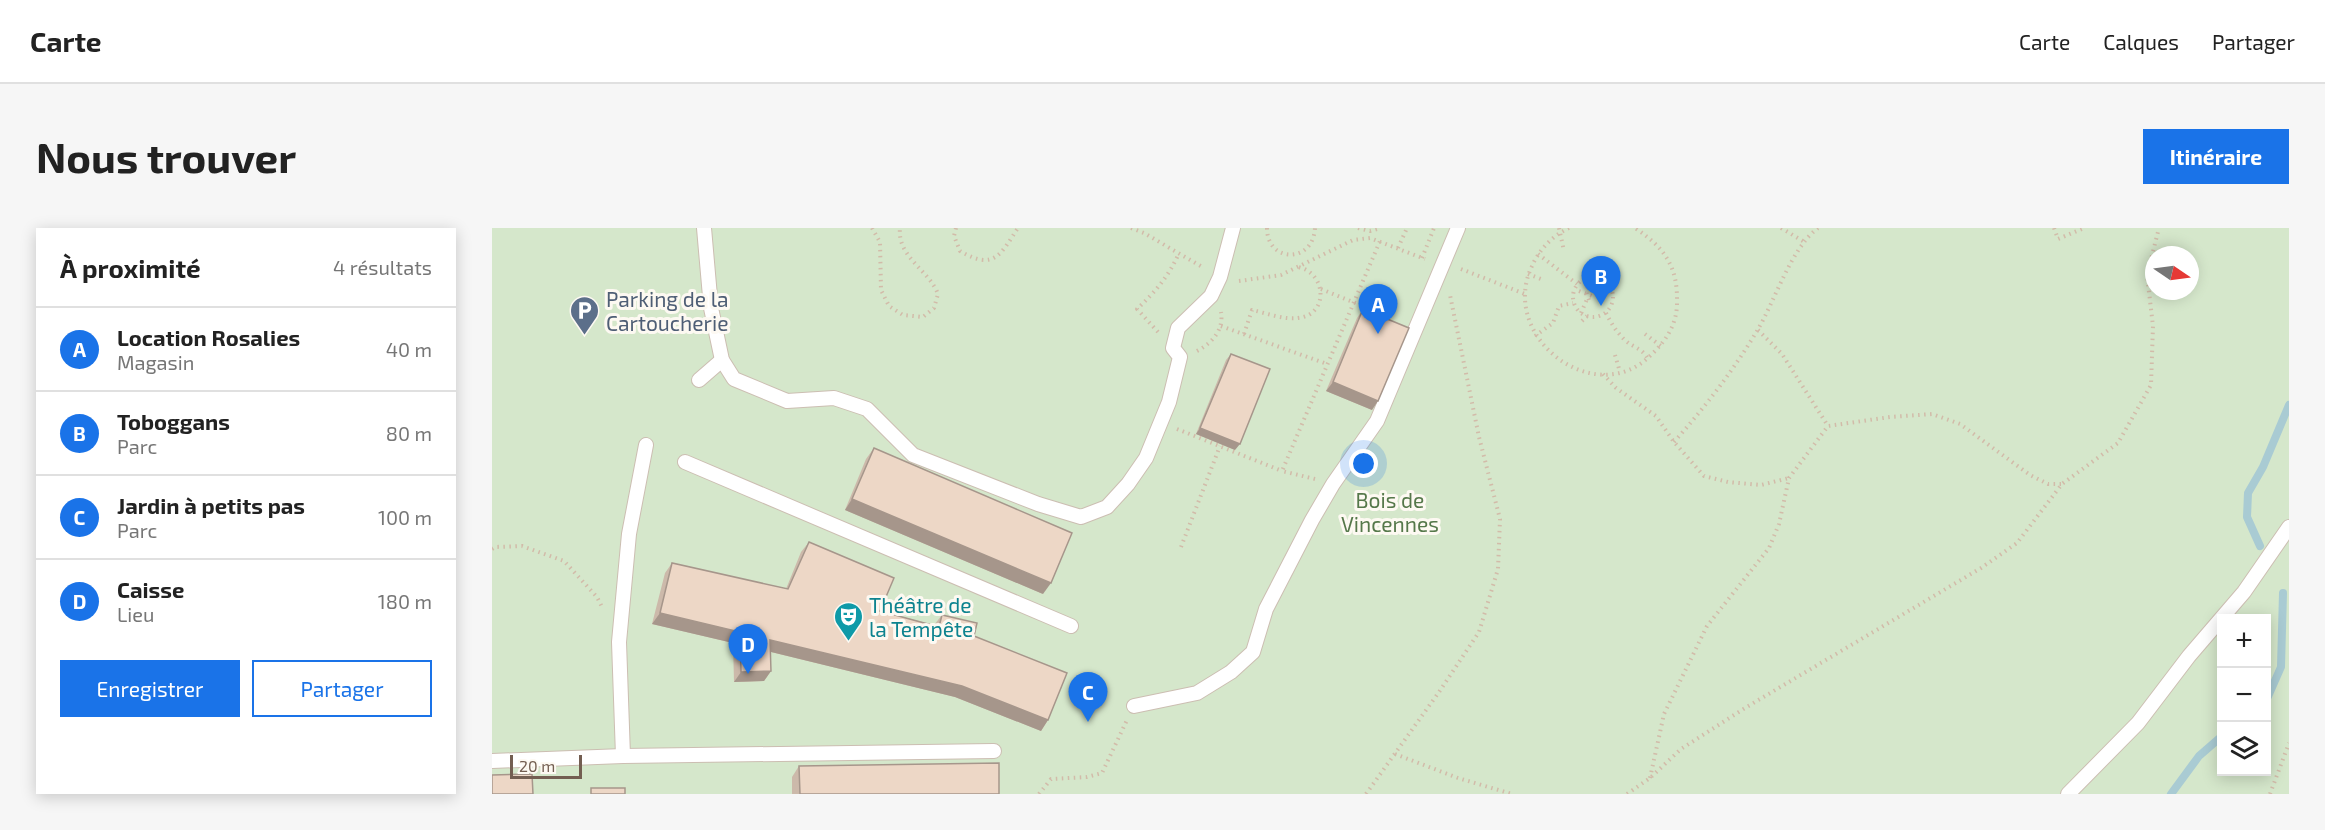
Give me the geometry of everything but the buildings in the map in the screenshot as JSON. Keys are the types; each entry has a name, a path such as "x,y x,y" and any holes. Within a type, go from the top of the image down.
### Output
{"lane":[{"path":"704,228 711,308 722,360 734,379 787,401 834,398 867,409 913,455 1038,504 1081,517 1107,507 1128,484 1146,458 1169,402 1178,328 1211,296 1220,278 1233,228"},
{"path":"1134,706 1197,693 1231,672 1252,652 1266,609 1312,520 1333,484 1377,422 1458,228"},
{"path":"699,380 722,360"},
{"path":"623,756 619,642 629,534 646,445"},
{"path":"685,462 1071,626"},
{"path":"2068,794 2138,723 2189,656 2244,592 2289,527"},
{"path":"492,760 994,751"}],"path":[{"path":"872,228 880,242 881,290 889,306 903,315 923,317 934,308 938,294 932,283 910,259 901,243 900,228"},
{"path":"956,228 954,236 960,251 979,260 990,259 1004,252 1018,228"},
{"path":"1131,228 1220,278 1238,281 1281,275 1353,240 1370,238 1525,294"},
{"path":"1267,228 1267,237 1273,248 1283,254 1294,255 1305,250 1313,241 1315,228"},
{"path":"1358,228 1370,231 1381,228"},
{"path":"1398,248 1407,228"},
{"path":"1422,258 1434,228"},
{"path":"1569,228 1559,230 1538,254 1528,274 1525,294 1527,318 1535,336 1556,359 1578,370 1604,374 1620,372 1648,359 1668,336 1677,311 1678,286 1670,261 1654,240 1635,228"},
{"path":"1781,228 1804,242"},
{"path":"1674,442 1724,382 1758,330 1804,242 1818,228"},
{"path":"2054,228 2058,239 2084,228"},
{"path":"1627,794 1650,778 1681,749 1745,708 1981,568 2017,543 2062,484 2118,443 2151,385 2153,326 2147,275 2159,228"},
{"path":"1559,230 1564,251"},
{"path":"1282,471 1380,241"},
{"path":"1179,253 1170,274 1155,293 1137,309 1176,352 1206,346 1214,339 1221,326 1220,309 1211,296"},
{"path":"1538,254 1579,285 1589,296"},
{"path":"1366,794 1479,632 1498,569 1500,519 1479,437 1442,264"},
{"path":"1244,334 1252,310 1300,318 1309,315 1316,308 1321,289 1313,273 1297,266"},
{"path":"1528,274 1541,279"},
{"path":"1589,296 1592,277"},
{"path":"1592,277 1602,279 1610,285 1613,295 1612,305 1606,313 1596,317 1581,313 1573,303 1573,293 1579,285 1584,279 1592,277"},
{"path":"1321,289 1365,307"},
{"path":"1581,313 1593,290"},
{"path":"1579,291 1589,296"},
{"path":"1535,336 1548,329 1553,323 1560,306 1573,303"},
{"path":"1606,313 1620,336 1641,349 1648,359"},
{"path":"1582,321 1587,316"},
{"path":"1221,326 1327,364"},
{"path":"1758,330 1782,354 1828,426"},
{"path":"1644,334 1661,346"},
{"path":"1615,355 1620,372"},
{"path":"1604,374 1616,388 1656,416 1674,442 1704,476 1728,482 1761,485 1789,478"},
{"path":"1650,778 1664,714 1707,626 1768,548 1779,524 1789,478 1828,426 1890,417 1932,414 1960,424 2030,475 2048,484 2062,484"},
{"path":"1161,423 1282,471 1333,484"},
{"path":"1181,548 1220,446"},
{"path":"492,549 522,546 564,561 597,597 619,642"},
{"path":"1039,794 1051,779 1087,777 1102,773 1134,706"},
{"path":"2270,794 2289,743"},
{"path":"1395,754 1458,778 1512,794"}],"green space":[{"name":"Bois de Vincennes","path":"492,228 2289,228 2289,794 492,794"}],"waterway":[{"path":"2260,546 2247,517 2248,493 2263,467 2289,405"},
{"path":"2271,690 2281,667 2283,593"},
{"path":"2171,794 2199,756 2217,740"}],"place":[{"name":"Toboggans","path":"1601,306"},
{"name":"Location Rosalies","path":"1378,334"},
{"name":"Parking de la Cartoucherie","path":"585,336"},
{"name":"Théâtre de la Tempête","path":"848,642"},
{"name":"Caisse","path":"748,674"},
{"name":"Jardin à petits pas","path":"1088,722"}]}
